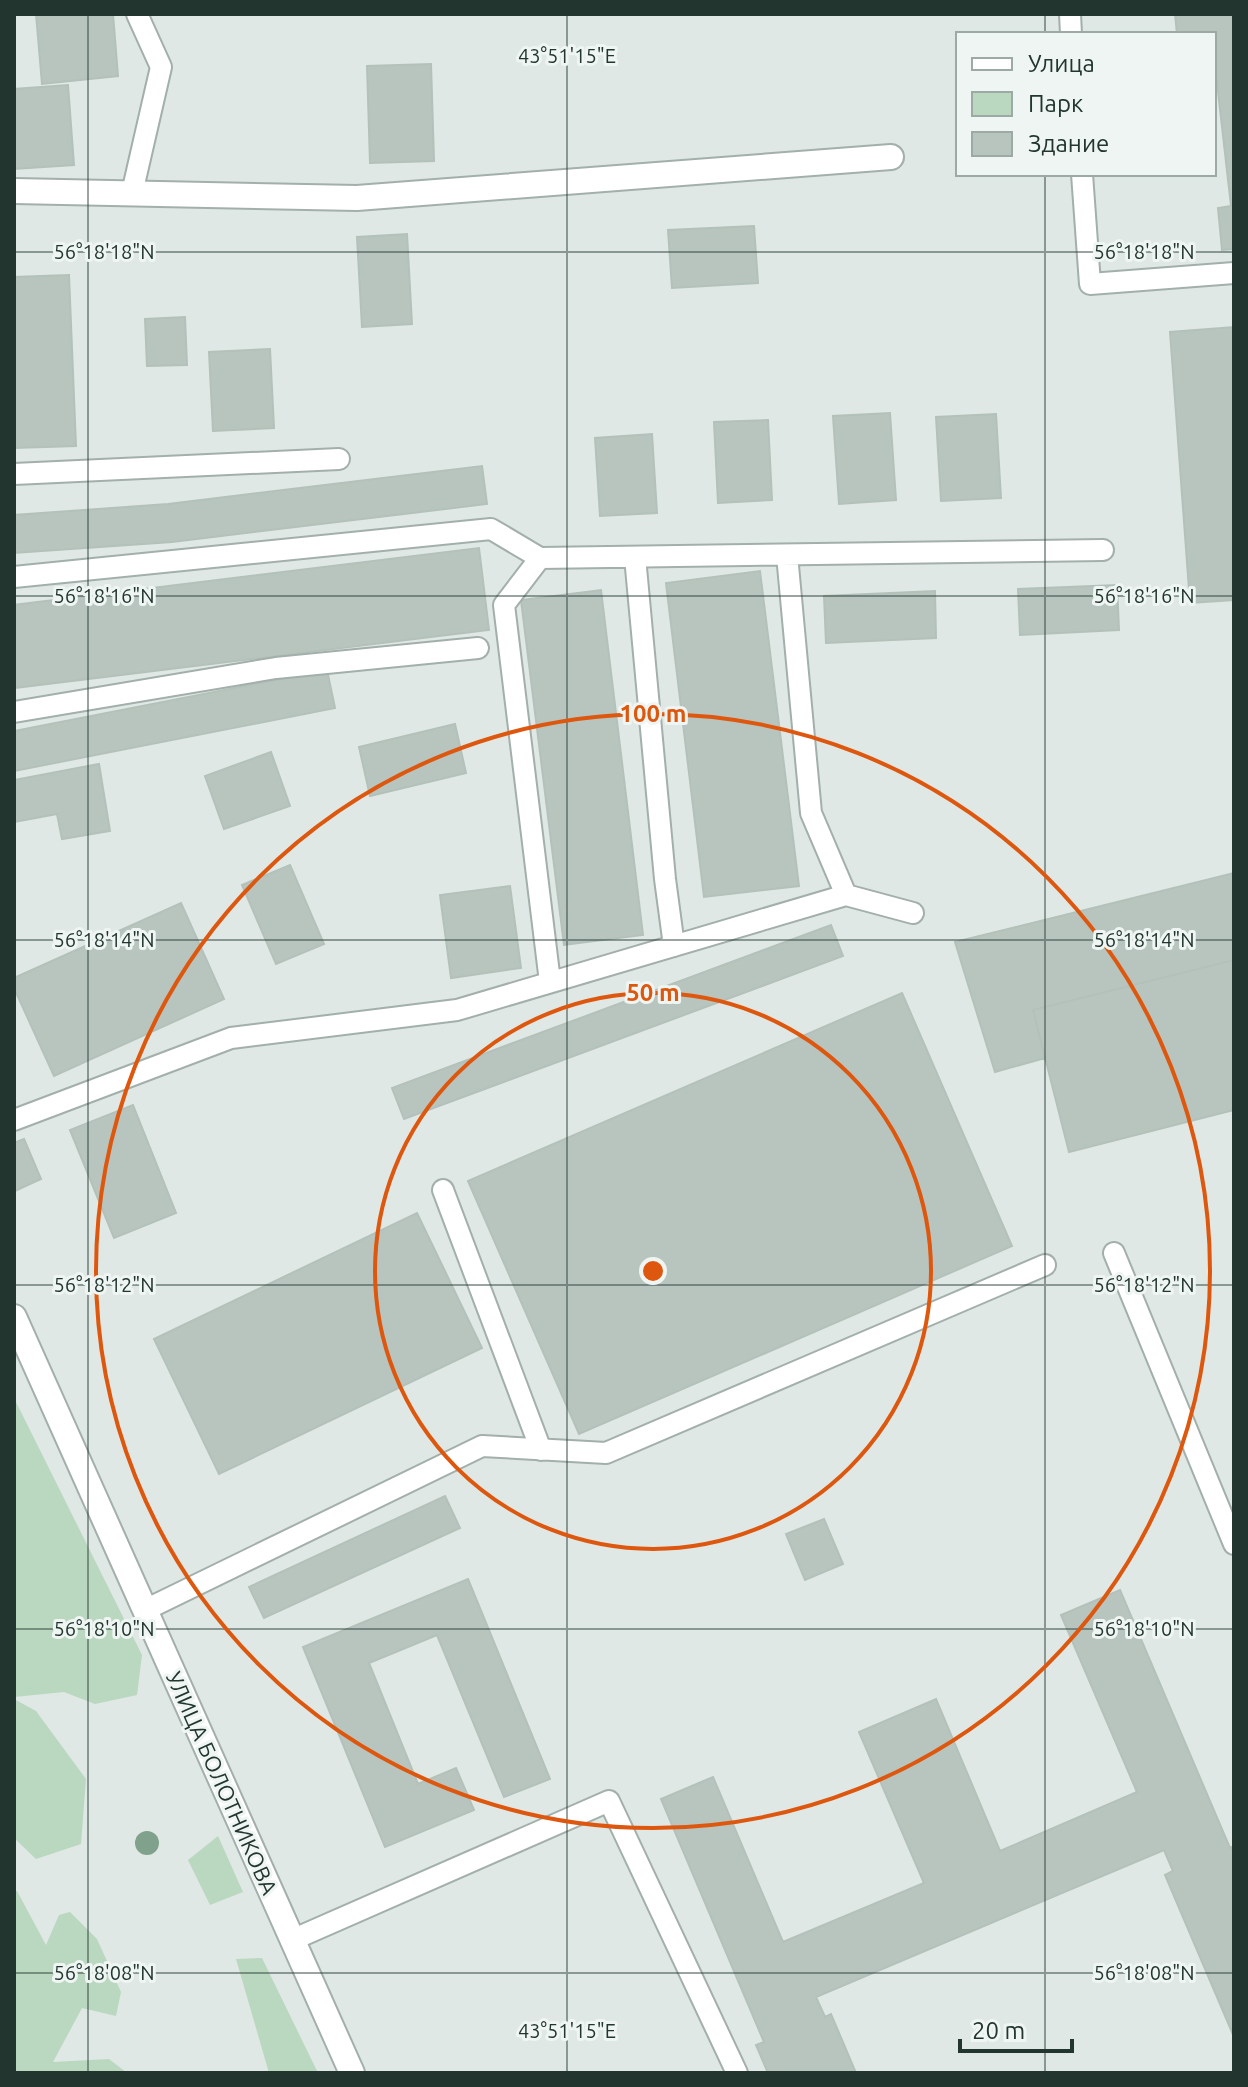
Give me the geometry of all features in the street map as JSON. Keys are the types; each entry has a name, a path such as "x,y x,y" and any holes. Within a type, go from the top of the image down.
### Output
{"street":[{"path":"14,191 357,198 891,157"},
{"name":"УЛИЦА БОЛОТНИКОВА","path":"14,1317 352,2073"}],"lane":[{"path":"132,193 161,67 137,14"},
{"path":"1082,176 1090,284 1234,273"},
{"path":"14,474 339,459"},
{"path":"14,577 491,529 540,558 1103,550"},
{"path":"787,555 811,813 846,895"},
{"path":"635,557 674,946"},
{"path":"540,558 504,605 550,982"},
{"path":"14,712 276,668 478,648"},
{"path":"14,1120 231,1038 457,1010 846,895 913,913"},
{"path":"443,1190 541,1450"},
{"path":"1114,1253 1234,1544"},
{"path":"145,1610 482,1446 606,1453 1045,1265"},
{"path":"292,1940 609,1801 737,2073"}],"green space":[{"path":"14,1398 142,1655 137,1695 95,1704 64,1692 14,1697"},
{"path":"14,1699 36,1711 86,1779 81,1844 36,1859 14,1838"},
{"path":"218,1836 243,1892 210,1905 188,1860"},
{"path":"14,1891 17,1891 46,1945 59,1915 70,1912 97,1939 121,1992 116,2016 82,2008 53,2062 109,2059 127,2073 14,2073"},
{"path":"262,1958 318,2073 269,2073 236,1959"}],"building":[{"path":"36,14 113,14 118,76 42,84"},
{"path":"1175,14 1234,14 1234,249 1222,250 1218,208 1231,206 1216,74 1216,32 1177,32"},
{"path":"431,64 434,161 370,163 367,66"},
{"path":"68,85 74,165 14,169 14,89"},
{"path":"754,226 758,283 672,288 668,230"},
{"path":"407,234 412,324 362,327 357,237"},
{"path":"69,275 76,446 14,448 14,277"},
{"path":"185,317 187,365 147,366 145,319"},
{"path":"1234,327 1234,600 1190,603 1170,332"},
{"path":"270,349 274,428 213,431 209,352"},
{"path":"890,413 896,500 839,504 833,416"},
{"path":"996,414 1001,498 941,501 936,417"},
{"path":"768,420 772,500 718,503 714,422"},
{"path":"652,434 657,513 600,516 595,438"},
{"path":"482,466 487,504 172,542 14,553 14,515 168,504"},
{"path":"479,548 489,630 14,688 14,605"},
{"path":"760,571 799,886 704,897 666,583"},
{"path":"1117,585 1119,630 1020,635 1018,589"},
{"path":"601,590 643,935 564,945 521,600"},
{"path":"935,591 936,638 826,643 824,596"},
{"path":"327,670 335,708 14,771 14,731"},
{"path":"455,724 466,773 370,796 359,747"},
{"path":"271,752 290,806 224,829 205,776"},
{"path":"99,764 110,831 62,839 57,814 14,822 14,780"},
{"path":"290,865 324,944 276,964 242,885"},
{"path":"1234,873 1234,960 1033,1010 1045,1058 995,1072 955,942"},
{"path":"510,886 521,968 451,978 440,895"},
{"path":"181,903 224,999 54,1076 14,988 14,978"},
{"path":"831,925 843,956 404,1119 392,1088"},
{"path":"1234,960 1234,1110 1069,1152 1033,1010"},
{"path":"902,993 1012,1246 579,1434 468,1181"},
{"path":"133,1105 176,1213 114,1238 70,1130"},
{"path":"24,1139 41,1179 15,1191 14,1143"},
{"path":"417,1213 482,1348 219,1474 154,1339"},
{"path":"445,1496 460,1528 264,1618 249,1587"},
{"path":"824,1519 843,1564 805,1580 786,1534"},
{"path":"468,1579 550,1779 504,1797 437,1635 369,1663 418,1784 456,1768 474,1810 385,1847 303,1647"},
{"path":"1120,1590 1230,1848 1234,1846 1234,2037 1165,1875 1173,1871 1164,1850 816,1997 825,2017 831,2014 856,2073 768,2073 756,2045 764,2042 661,1799 713,1777 783,1942 924,1883 859,1732 936,1699 1000,1851 1137,1792 1061,1615"}]}
